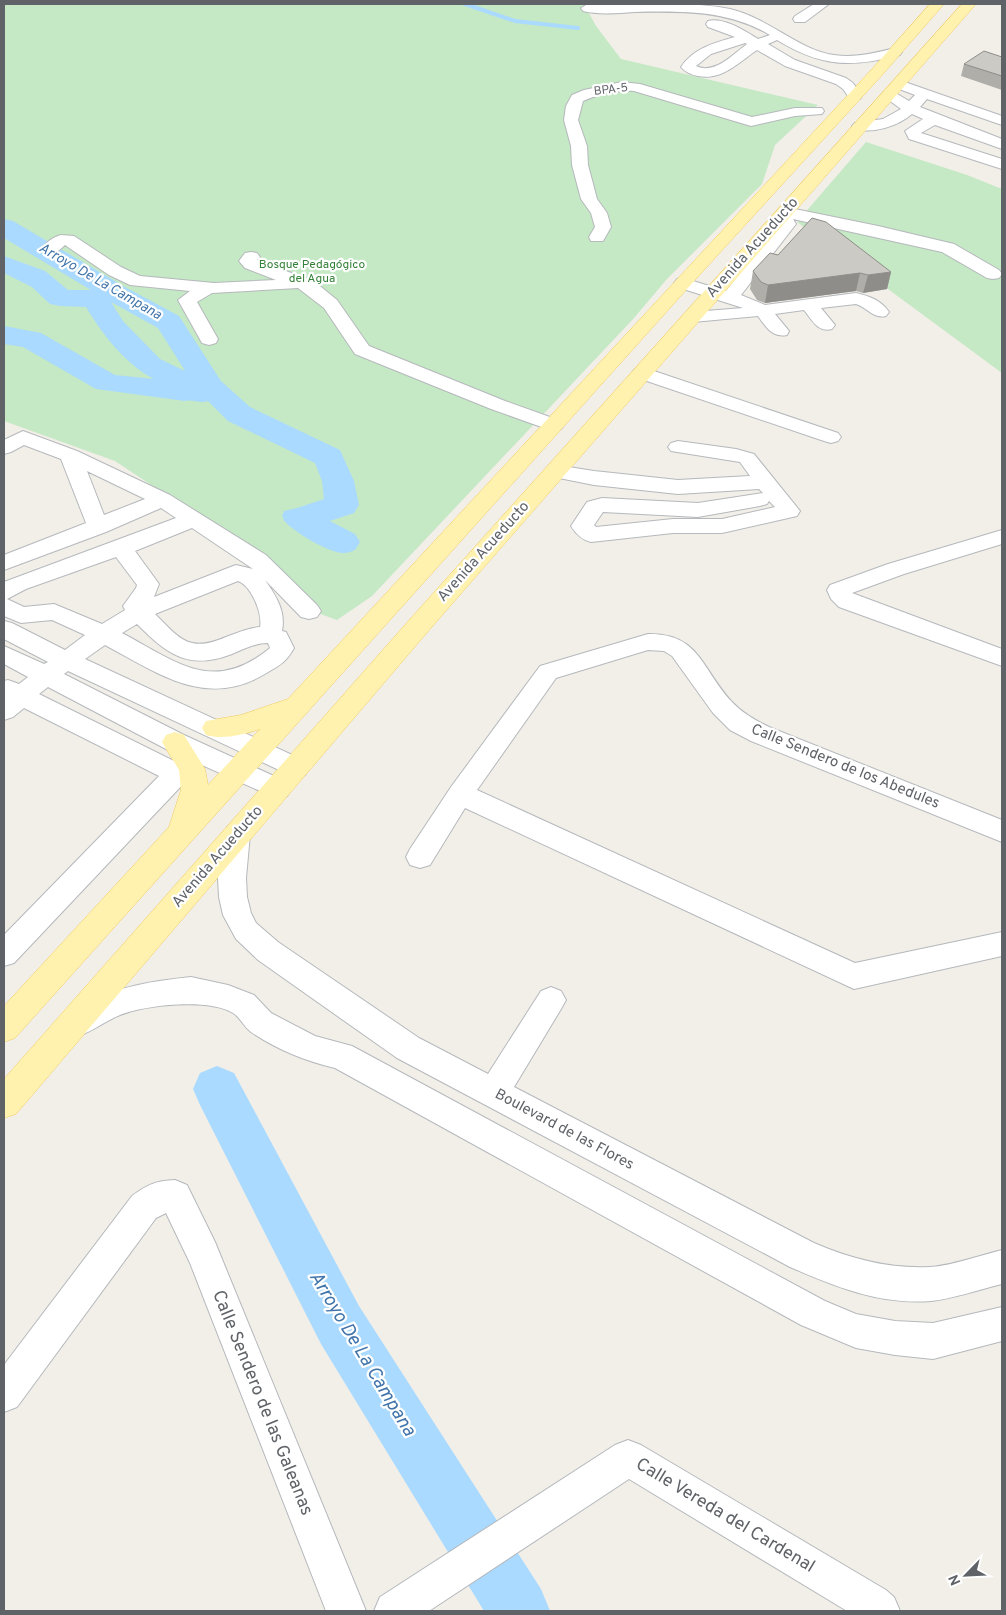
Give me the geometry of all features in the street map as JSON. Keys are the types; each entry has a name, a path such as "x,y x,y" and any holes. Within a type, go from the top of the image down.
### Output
{"main road":[{"name":"Avenida Acueducto","path":"4,1028 937,4"},
{"name":"Avenida Acueducto","path":"4,1103 421,623 642,373 693,317 722,295 729,275 969,4"},
{"path":"698,266 729,275"},
{"path":"215,728 243,724 299,705"},
{"path":"175,742 192,769 195,790 181,835"}],"street":[{"path":"614,22 691,12 723,4"},
{"path":"743,4 740,6 741,13 749,19 806,51 826,58 864,60 895,52"},
{"path":"800,19 822,4"},
{"path":"588,8 730,13 749,19"},
{"path":"691,12 751,41 790,63 841,81 848,86 855,96"},
{"path":"751,41 743,54 719,72 707,74 694,72 688,68 693,59 716,47 780,35"},
{"path":"716,47 743,54"},
{"path":"1002,121 929,84 899,84 910,109 1002,144"},
{"path":"860,126 890,123 910,109 929,84"},
{"name":"BPA-5","path":"597,237 603,227 599,213 589,199 580,165 579,146 571,120 573,106 578,98 589,92 607,88 635,87 751,122 795,112 817,111"},
{"path":"934,119 913,131 914,136 920,140 1002,164"},
{"path":"784,214 878,231 948,248 993,274"},
{"path":"722,295 788,224 784,214"},
{"path":"51,248 61,240 68,240 115,272 142,282 190,306"},
{"path":"251,257 248,261 251,264 308,286 331,304 362,350 498,405 554,425"},
{"path":"142,282 208,288 302,284"},
{"path":"683,283 742,300 763,311 780,331"},
{"path":"208,288 187,300 210,339"},
{"path":"693,317 763,311 851,298 862,298 880,312"},
{"path":"808,304 826,325"},
{"path":"642,373 831,437"},
{"path":"4,429 70,455 163,500 258,560 280,580 308,611"},
{"path":"4,448 23,437"},
{"path":"678,447 747,458 762,491 789,511 722,526 676,518 762,491"},
{"path":"70,455 98,527"},
{"path":"556,471 594,478 762,491"},
{"path":"4,563 163,500"},
{"path":"9,583 121,548 194,519"},
{"path":"1002,537 896,569 838,590 839,594 847,600 1002,658"},
{"path":"4,606 21,615 54,612 73,622 104,634 184,676 206,681 231,679 249,672 278,654 282,648 278,638 270,634 259,635 204,654 192,653 175,645 138,612 134,606 147,590 148,584 121,548"},
{"path":"879,613 896,569"},
{"path":"9,698 45,676 138,612 236,573 246,574 252,578 267,602 273,620 270,634"},
{"path":"8,661 36,646 73,622"},
{"path":"4,629 36,646 260,749 287,778"},
{"name":"Calle Sendero de los Abedules","path":"420,857 460,794 548,672 648,642 673,644 680,650 722,708 739,723 760,734 1002,831"},
{"path":"184,676 192,653"},
{"path":"8,661 45,676 175,742 240,770 287,778"},
{"path":"4,954 177,774 9,698"},
{"path":"460,794 854,976 1002,944"},
{"name":"Boulevard de las Flores","path":"237,834 232,878 233,897 237,916 246,931 268,951 408,1048 802,1255 844,1273 889,1283 932,1284 1002,1267"},
{"path":"69,1028 114,1003 153,994 191,990 228,998 244,1004 260,1022 309,1048 341,1056 813,1313 856,1331 933,1342 1002,1324"},
{"path":"494,1140 505,1099 551,1000"},
{"name":"Calle Sendero de las Galeanas","path":"4,1394 144,1207 158,1197 175,1196 186,1216 206,1263 346,1611"},
{"name":"Calle Vereda del Cardenal","path":"394,1611 628,1458 872,1604 880,1611"}],"green space":[{"name":"Bosque Pedagógico del Agua","path":"4,4 584,4 596,26 621,59 818,105 775,145 762,184 667,279 634,318 372,596 337,620 315,612 266,561 115,461 4,421"},
{"path":"866,142 967,175 1002,189 1002,373 797,222"}],"water":[{"path":"302,507 314,507 316,509 312,518 307,522 295,523 288,521 282,516 284,511"}],"building":[{"path":"984,51 1002,57 1002,76 964,64"},
{"path":"812,218 826,222 891,272 868,275 860,273 768,285 761,282 753,271 770,253 778,255"}],"waterway":[{"path":"465,4 515,21 578,28"},
{"name":"Arroyo De La Campana","path":"4,227 115,293 169,322 210,387 239,414 329,457 338,481 342,505 300,519 343,542"},
{"path":"4,264 35,276 60,298 95,299 112,326 149,365 181,381 201,394"},
{"path":"4,335 31,339 107,383 185,392"},
{"name":"Arroyo De La Campana","path":"217,1089 340,1325 519,1611"}]}
